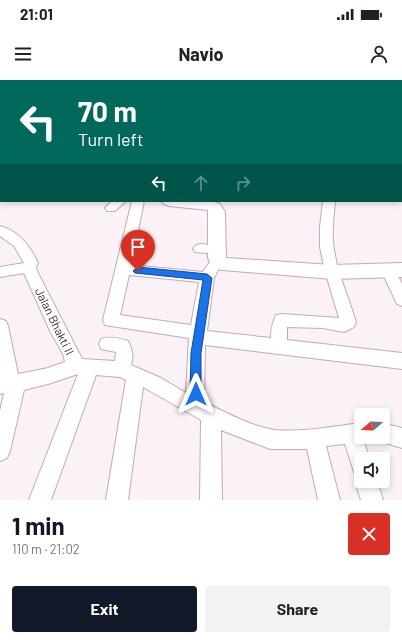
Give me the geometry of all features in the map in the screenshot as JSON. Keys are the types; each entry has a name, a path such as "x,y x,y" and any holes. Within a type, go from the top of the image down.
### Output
{"street":[{"path":"138,202 124,269 111,320 279,347 402,361"},
{"path":"190,202 212,203 217,212 218,256 207,278 196,353 211,500"},
{"path":"279,347 279,327 282,320 323,322 344,325 348,322 343,304 338,295 328,254 326,229 329,202"},
{"name":"Jalan Bhakti II","path":"0,230 19,242 31,263 29,267 60,334 81,367"},
{"path":"200,249 218,256 224,264 332,272 395,270 402,300"},
{"path":"0,272 29,267"},
{"path":"124,269 207,278"},
{"path":"0,326 9,384 0,451"},
{"path":"107,344 122,346 125,353 128,373 117,500"},
{"path":"40,500 87,377 81,367"},
{"path":"9,384 57,374 81,367 128,373 155,384 230,425 270,439 295,440 354,434"},
{"path":"390,435 402,438"},
{"path":"314,438 329,500"},
{"path":"368,488 372,500"}],"route":[{"path":"138,271 207,278 201,310 196,353 196,394"}]}
